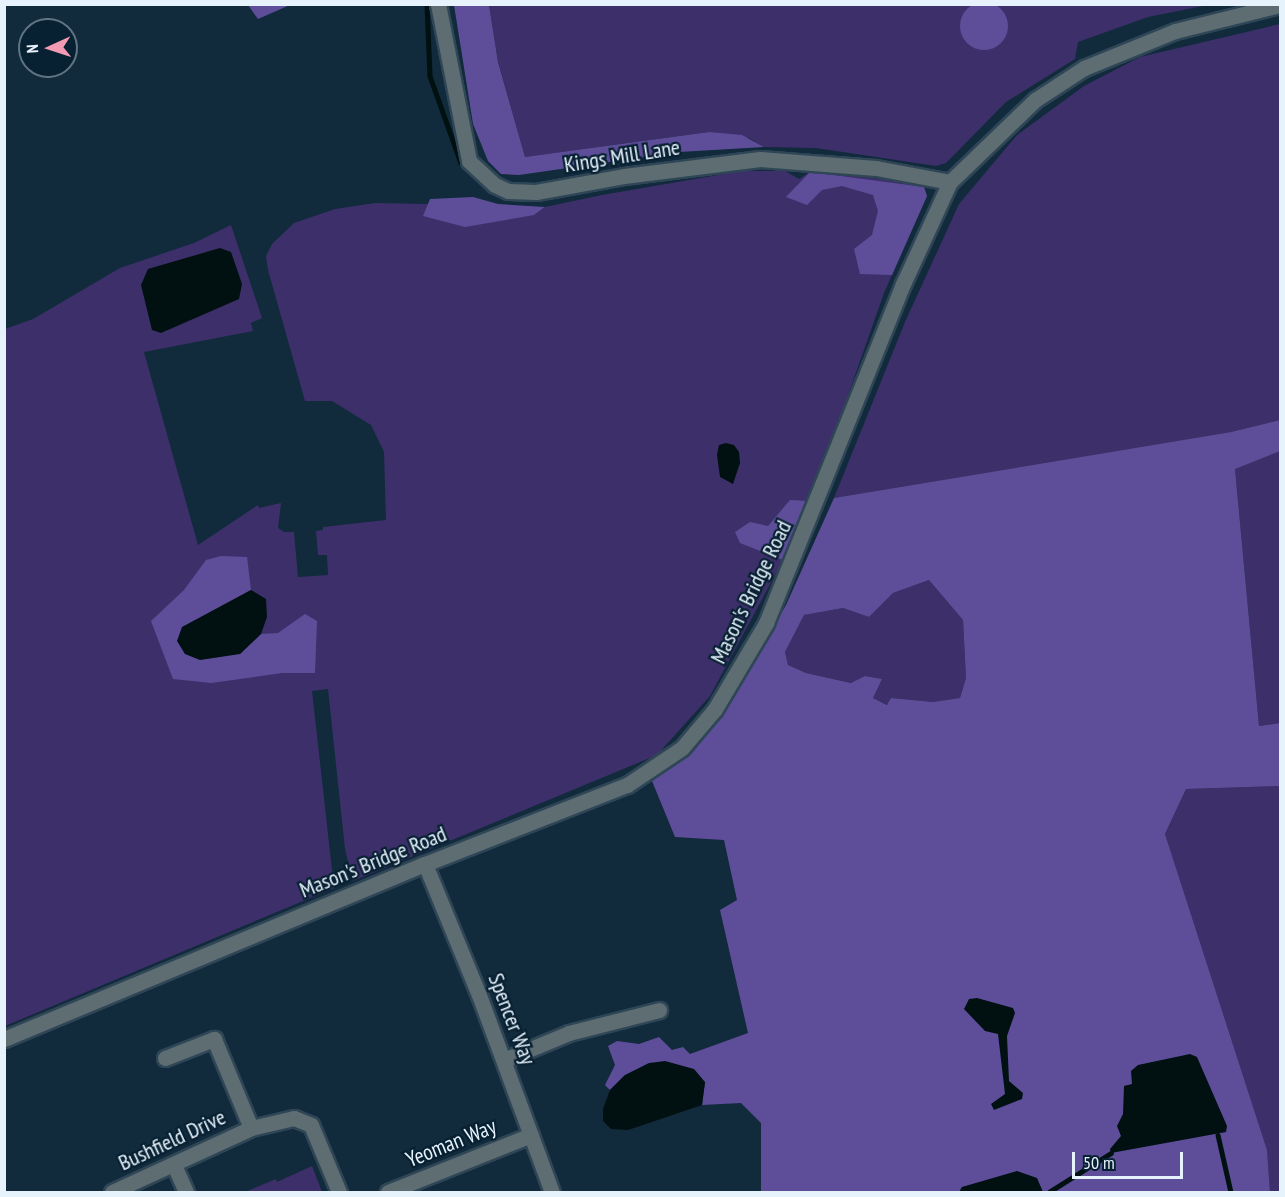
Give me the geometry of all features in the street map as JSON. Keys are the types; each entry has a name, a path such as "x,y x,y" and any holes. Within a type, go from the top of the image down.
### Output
{"street":[{"name":"Kings Mill Lane","path":"438,4 469,161 495,185 508,191 536,192 624,176 760,159 876,168 950,182"},
{"name":"Mason's Bridge Road","path":"4,1039 425,864 647,775 682,748 715,709 766,623 792,567 903,284 950,182 1035,100 1084,68 1175,32 1281,5"},
{"name":"Spencer Way","path":"425,864 504,1059 552,1192"},
{"path":"504,1059 569,1033 659,1010"},
{"name":"Bushfield Drive","path":"165,1058 214,1039 251,1128"},
{"name":"Bushfield Drive","path":"112,1192 251,1128 294,1118 311,1125 339,1192"},
{"name":"Yeoman Way","path":"388,1192 531,1135"},
{"path":"174,1165 186,1192"}],"shaded area":[{"path":"979,2 989,2 1001,9 1008,21 1008,31 1001,43 989,50 979,50 964,39 960,31 960,21 971,6"},
{"path":"248,4 290,5 258,19"},
{"path":"454,5 489,5 498,62 525,157 709,132 742,135 764,147 679,152 519,175 501,174 488,161 473,124"},
{"path":"489,5 1208,5 1148,17 1078,42 1075,59 1006,102 946,163 936,166 816,148 764,147 749,138 709,132 525,157 498,61"},
{"path":"1280,24 1280,420 1231,432 834,498 905,322 959,204 1017,135 1084,86 1140,57"},
{"path":"741,171 785,171 799,179 810,172 893,180 924,187 927,196 884,293 840,418 783,560 710,696 657,755 353,881 345,849 328,689 312,691 334,888 5,1026 5,329 33,319 120,268 194,243 231,225 262,318 251,323 253,331 144,352 198,545 258,505 259,508 281,503 278,528 284,532 294,532 298,577 328,575 327,555 318,555 316,531 323,530 323,527 386,520 384,452 371,425 332,401 305,401 268,270 266,256 272,244 294,223 335,209 375,203 428,204 424,216 534,215 545,207"},
{"path":"810,172 924,187 927,196 892,275 860,274 854,249 872,235 878,211 873,195 842,186 822,190 807,205 786,197"},
{"path":"473,197 498,204 545,207 534,215 465,227 423,216 430,199"},
{"path":"220,248 231,252 242,284 239,299 161,333 152,330 141,285 148,269"},
{"path":"1280,420 1280,451 1235,469 1259,726 1280,723 1280,786 1186,789 1165,834 1267,1150 1270,1192 761,1192 761,1123 741,1103 702,1105 705,1082 625,1075 610,1090 605,1085 615,1065 608,1046 617,1041 639,1044 659,1037 672,1050 683,1047 690,1054 748,1033 720,910 737,900 724,840 675,837 652,781 693,752 719,719 786,605 834,498 1231,432","holes":["929,580 963,620 966,678 960,698 933,702 891,698 887,705 873,698 882,679 865,676 851,683 806,673 788,665 785,652 804,615 843,608 869,617 893,593"]},
{"path":"726,443 734,445 739,452 740,463 733,484 720,477 717,455 719,445"},
{"path":"1280,451 1280,723 1259,726 1235,468"},
{"path":"790,500 808,501 783,560 740,543 735,532 750,522 768,526"},
{"path":"221,556 247,557 251,590 183,627 178,641 185,654 240,654 261,634 278,633 305,614 317,621 315,673 282,673 211,683 173,679 151,621 184,590 206,560"},
{"path":"929,580 963,620 966,678 960,698 933,702 891,698 888,705 873,698 882,679 865,676 852,683 806,673 788,665 785,652 804,615 843,608 869,617 893,593"},
{"path":"251,590 266,599 267,617 261,634 240,654 200,660 185,654 177,641 182,627"},
{"path":"1280,786 1280,1192 1270,1192 1267,1150 1165,834 1186,789"},
{"path":"977,998 1013,1008 1015,1013 1007,1036 1009,1081 1023,1093 1022,1099 994,1110 991,1104 1005,1094 998,1034 985,1031 964,1009 969,999"},
{"path":"1190,1054 1197,1057 1227,1126 1226,1132 1111,1153 1110,1149 1121,1136 1117,1126 1123,1114 1124,1086 1132,1084 1131,1071 1138,1065"},
{"path":"665,1061 694,1069 705,1082 702,1105 628,1130 611,1129 603,1121 603,1109 610,1090 625,1075 649,1063"},
{"path":"312,1166 322,1192 245,1192 276,1179 277,1182"},
{"path":"1017,1171 1037,1178 1043,1192 959,1192 962,1187"}],"waterway":[{"path":"427,4 430,76 461,163"},
{"path":"1218,1135 1231,1192"},
{"path":"1049,1192 1111,1153"}]}
